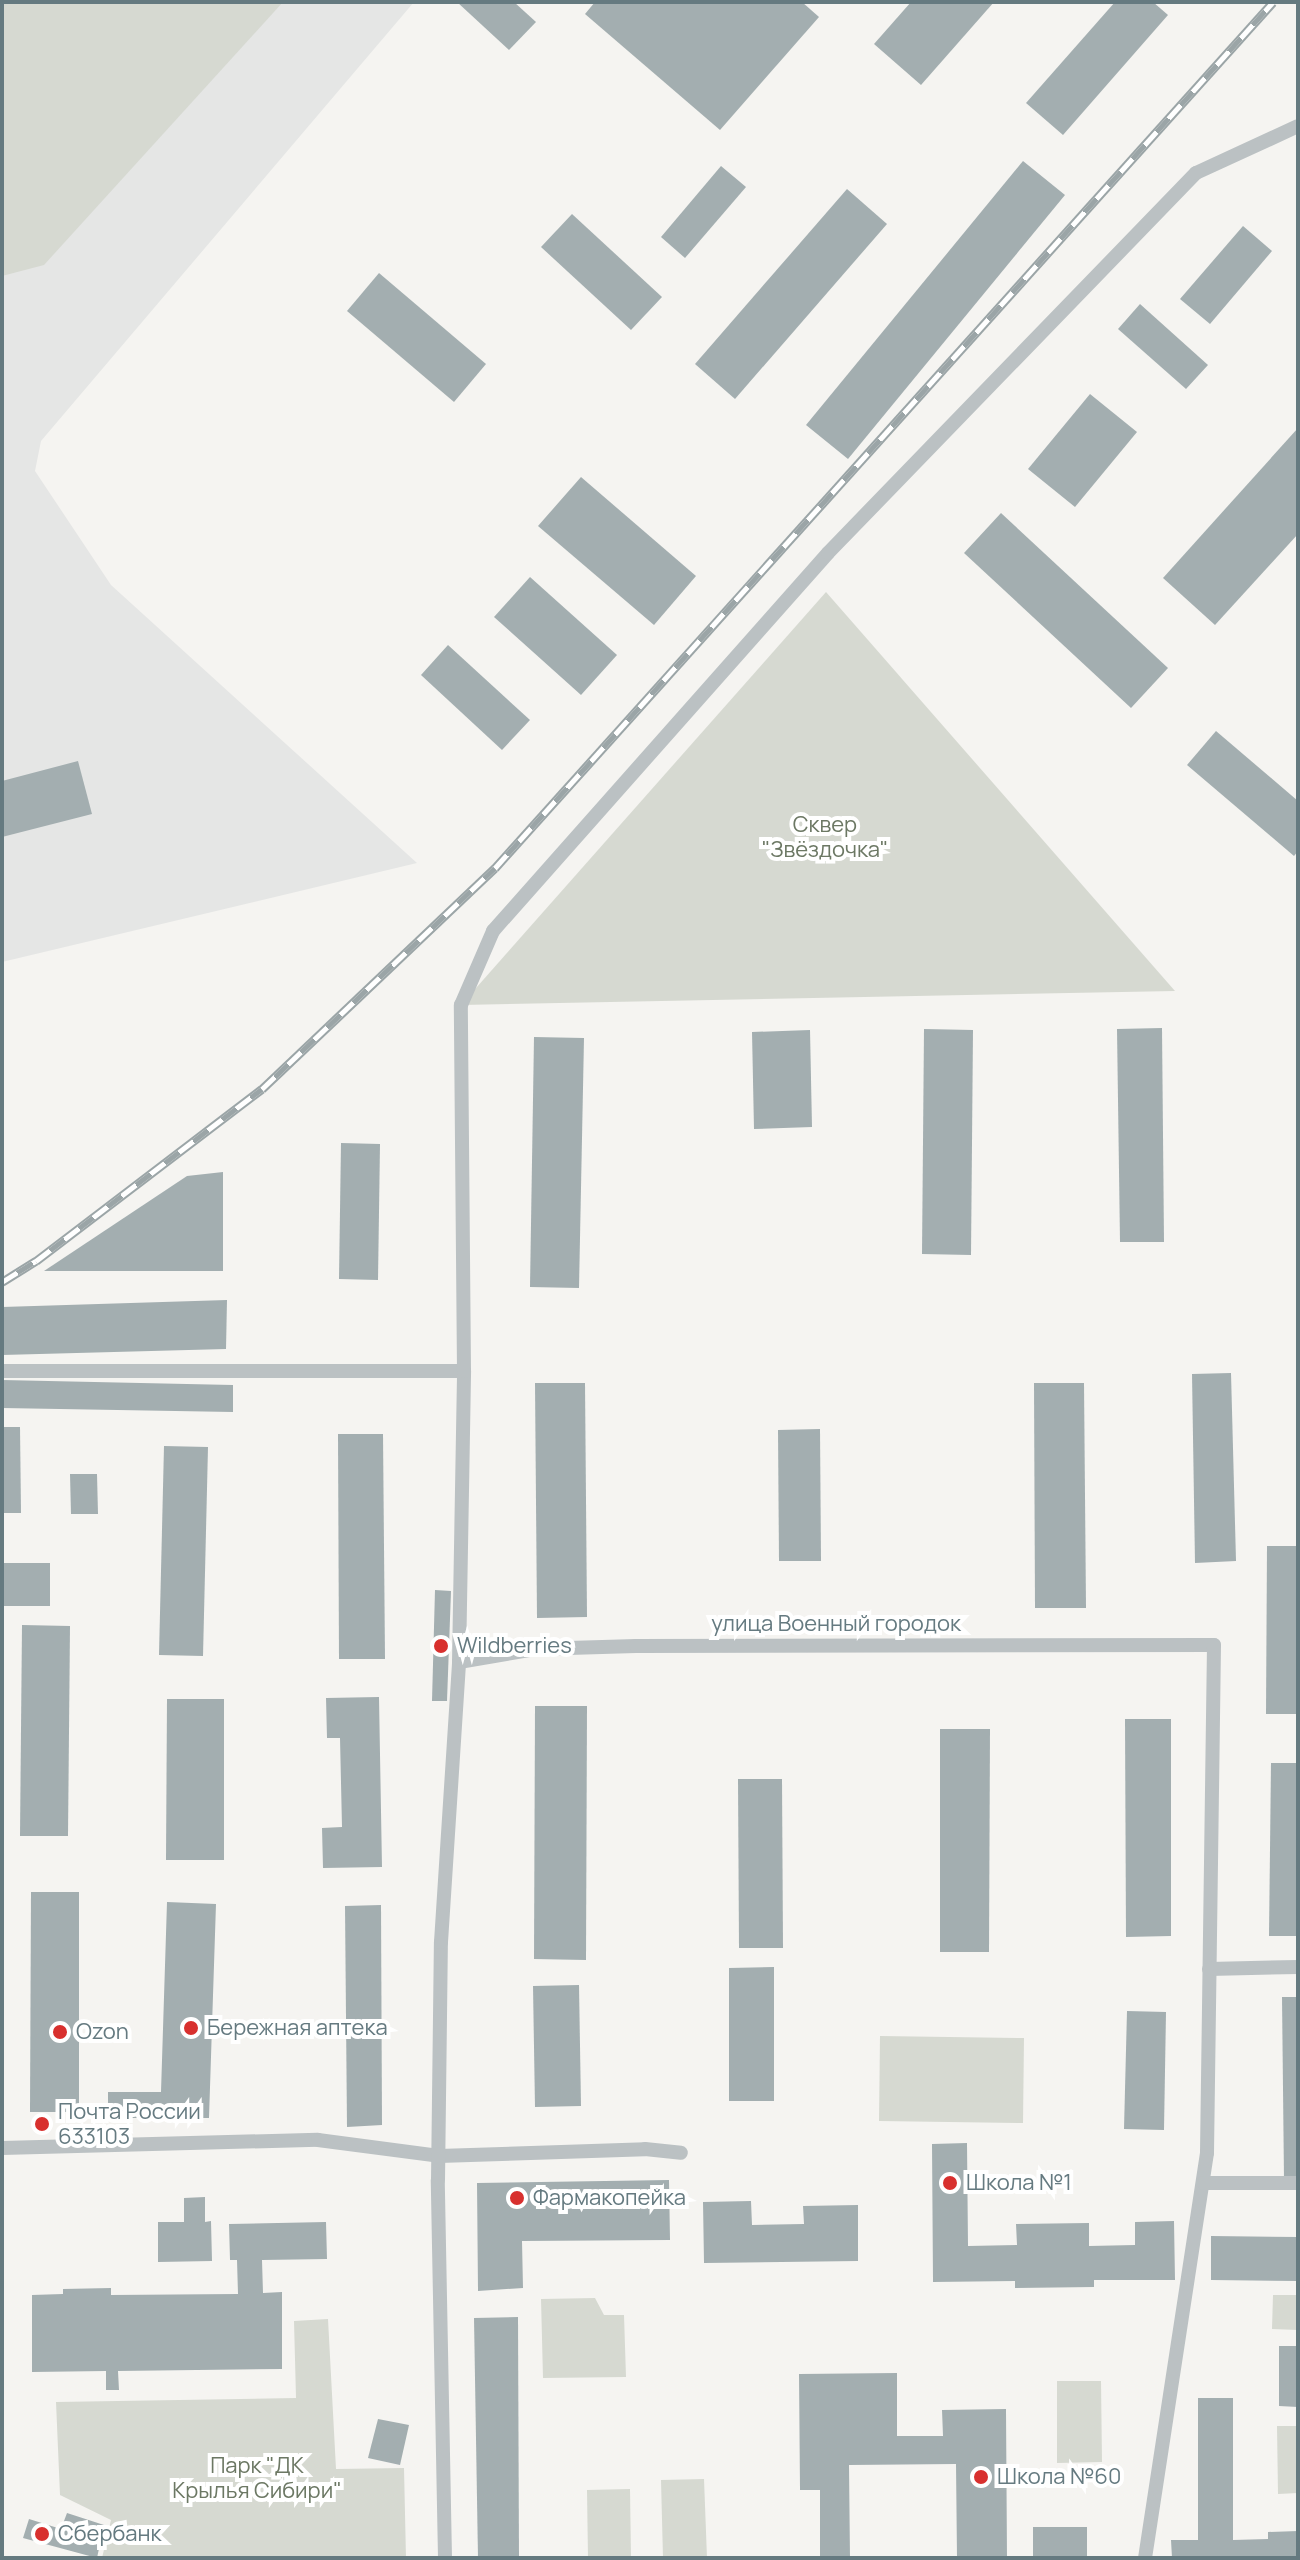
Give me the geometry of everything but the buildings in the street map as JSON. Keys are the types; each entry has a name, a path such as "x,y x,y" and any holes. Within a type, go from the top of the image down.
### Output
{"street":[{"path":"445,2558 439,2156 441,1942 459,1662 464,1371 461,1005 493,931 811,571 1196,173 1298,126"},
{"path":"2,1371 464,1371"},
{"name":"улица Военный городок","path":"459,1662 535,1649 636,1646 1214,1645 1209,1969"},
{"path":"1145,2558 1204,2183 1209,1969 1298,1967"},
{"path":"2,2148 318,2140 439,2156 645,2149 681,2153"},
{"path":"1204,2183 1298,2183"}],"shaded area":[{"path":"2,2 414,2 41,441 35,471 111,585 417,863 2,962"}],"green space":[{"path":"2,2 283,2 44,265 2,276"},
{"name":"Сквер \"Звёздочка\"","path":"826,592 1175,991 461,1005"},
{"path":"880,2036 1024,2038 1023,2123 879,2121"},
{"path":"1273,2295 1298,2295 1298,2330 1272,2329"},
{"path":"595,2298 604,2315 624,2315 626,2377 543,2378 541,2299"},
{"name":"Парк \"ДК Крылья Сибири\"","path":"328,2319 336,2469 404,2468 406,2558 102,2558 111,2520 60,2495 56,2402 296,2398 294,2321"},
{"path":"1057,2381 1101,2381 1102,2462 1057,2463"},
{"path":"1277,2426 1298,2426 1298,2493 1278,2494"},
{"path":"704,2479 707,2558 663,2558 661,2480"},
{"path":"630,2489 631,2558 588,2558 587,2490"}],"railway":[{"path":"2,1282 36,1261 262,1089 495,868 1273,2"}],"place":[{"name":"Wildberries","path":"441,1646"},
{"name":"Бережная аптека","path":"191,2028"},
{"name":"Ozon","path":"60,2032"},
{"name":"Почта России 633103","path":"42,2124"},
{"name":"Школа №1","path":"950,2183"},
{"name":"Фармакопейка","path":"517,2198"},
{"name":"Школа №60","path":"981,2477"},
{"name":"Сбербанк","path":"42,2534"}]}
